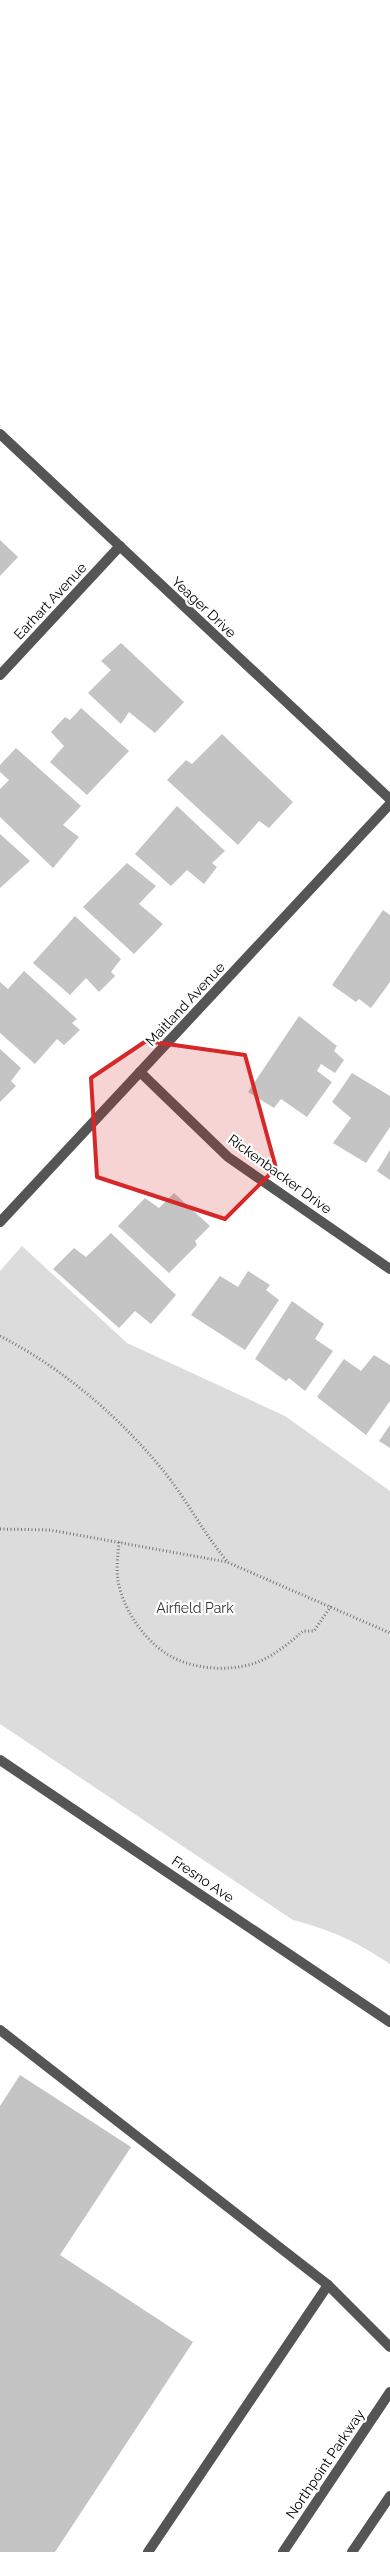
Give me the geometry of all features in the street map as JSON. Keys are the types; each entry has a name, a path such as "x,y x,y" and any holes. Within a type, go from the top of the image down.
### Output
{"street":[{"name":"Yeager Drive","path":"0,434 390,799"},
{"name":"Earhart Avenue","path":"0,675 120,546"},
{"name":"Maitland Avenue","path":"0,1222 390,804"},
{"name":"Rickenbacker Drive","path":"140,1072 228,1157 390,1269"},
{"name":"Fresno Ave","path":"0,1760 390,2022"},
{"path":"0,2030 328,2285 390,2347"},
{"path":"148,2552 328,2285"},
{"name":"Northpoint Parkway","path":"283,2552 390,2392"},
{"path":"352,2552 390,2496"}],"path":[{"path":"0,1336 55,1369 115,1418 166,1475 206,1536 227,1562"},
{"path":"0,1529 50,1530 227,1562 390,1633"},
{"path":"119,1542 118,1580 131,1616 164,1653 184,1661 226,1669 252,1664 286,1646 303,1630 314,1632 331,1606"}],"highlighted area":[{"path":"146,1041 245,1055 276,1168 225,1219 97,1177 91,1078"}],"green space":[{"name":"Airfield Park","path":"22,1246 127,1343 285,1416 390,1491 390,1964 344,1938 321,1928 293,1920 0,1724 0,1271"}],"building":[{"path":"0,540 18,557 0,576"},
{"path":"121,643 184,702 155,733 129,712 121,724 88,693 111,670 101,661"},
{"path":"81,708 129,751 87,795 50,762 64,746 51,732 65,717 70,720"},
{"path":"222,734 293,802 269,828 259,821 238,845 167,780 186,760 192,764"},
{"path":"16,748 81,806 63,825 79,837 53,868 0,817 0,789 9,780 0,772 0,765"},
{"path":"177,806 225,851 212,863 217,867 204,884 187,870 171,886 135,854"},
{"path":"0,834 30,861 0,888"},
{"path":"127,863 156,886 139,904 163,924 134,954 83,907"},
{"path":"383,910 390,915 390,982 371,1008 359,999 356,1002 332,985"},
{"path":"75,916 121,959 111,972 115,976 99,992 86,978 70,995 33,963"},
{"path":"24,971 77,1019 72,1023 80,1030 64,1045 57,1039 35,1064 0,1033 0,982 8,989"},
{"path":"299,1016 337,1046 334,1051 344,1060 335,1073 321,1064 317,1071 332,1082 307,1117 281,1099 274,1108 248,1092"},
{"path":"0,1049 21,1068 11,1081 16,1086 0,1102"},
{"path":"352,1073 390,1096 390,1127 366,1163 333,1143 351,1118 332,1102"},
{"path":"390,1150 390,1180 377,1171"},
{"path":"174,1193 210,1226 195,1241 197,1245 169,1273 118,1226 145,1198 159,1208"},
{"path":"111,1233 176,1295 151,1324 135,1311 119,1328 53,1269 74,1248 86,1257"},
{"path":"248,1271 270,1285 266,1290 279,1300 245,1350 191,1315 220,1276 238,1287"},
{"path":"292,1301 324,1324 315,1339 333,1351 305,1391 289,1378 286,1381 255,1359"},
{"path":"374,1355 390,1365 390,1401 366,1435 317,1397 344,1359 361,1371"},
{"path":"390,1425 390,1448 379,1441"},
{"path":"20,2075 131,2147 60,2255 193,2342 55,2552 0,2552 0,2106"}]}
